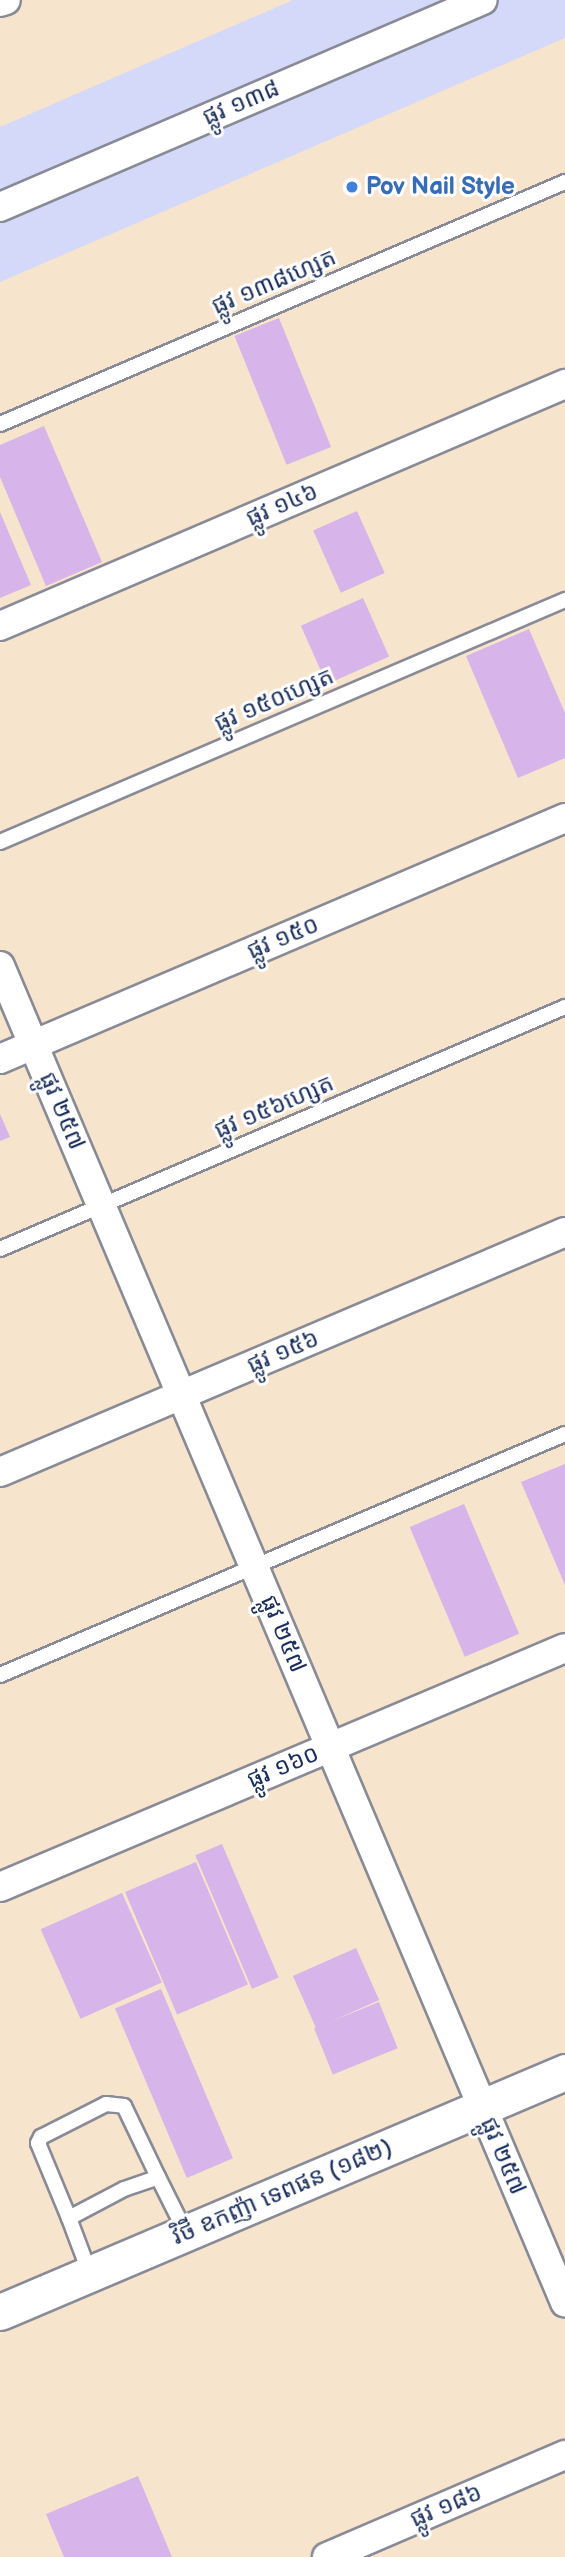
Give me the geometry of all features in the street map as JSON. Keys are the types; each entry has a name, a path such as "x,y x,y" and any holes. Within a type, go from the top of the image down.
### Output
{"street":[{"path":"0,2 6,0"},
{"name":"ផ្លូវ ១៣៨","path":"0,207 483,0"},
{"name":"ផ្លូវ ១៤៦","path":"0,626 565,384"},
{"name":"ផ្លូវ ១៥០","path":"0,1059 565,818"},
{"name":"ផ្លូវ ២៥៧","path":"0,966 565,2302"},
{"name":"ផ្លូវ ១៥៦","path":"0,1472 565,1232"},
{"name":"ផ្លូវ ១៦០","path":"0,1887 565,1648"},
{"name":"វិថី ឧកញ៉ា ទេពផន (១៨២)","path":"0,2312 565,2071"},
{"name":"ផ្លូវ ១៨៦","path":"327,2557 565,2455"}],"lane":[{"name":"ផ្លូវ ១៣៨ហ្សេត","path":"0,424 565,182"},
{"name":"ផ្លូវ ១៥០ហ្សេត","path":"0,842 565,600"},
{"name":"ផ្លូវ ១៥៦ហ្សេត","path":"0,1249 565,1007"},
{"path":"0,1675 565,1434"},
{"path":"90,2273 38,2143 106,2104 124,2106 186,2233"},
{"path":"69,2218 158,2177"}],"shaded area":[{"path":"293,0 565,0 565,38 0,282 0,127"}],"building":[{"path":"279,318 331,447 287,465 234,336"},
{"path":"44,426 102,562 46,586 0,477 0,445"},
{"path":"357,511 385,573 341,593 313,531"},
{"path":"0,512 31,585 0,598"},
{"path":"363,598 389,656 327,684 301,626"},
{"path":"529,629 565,713 565,758 518,778 466,656"},
{"path":"0,1114 10,1137 0,1141"},
{"path":"565,1464 565,1585 521,1482"},
{"path":"464,1504 519,1634 465,1657 410,1527"},
{"path":"222,1844 279,1977 252,1989 195,1855"},
{"path":"196,1862 248,1984 177,2015 125,1892"},
{"path":"122,1893 162,1983 81,2019 41,1929"},
{"path":"356,1948 379,2000 316,2028 293,1976"},
{"path":"161,1989 233,2158 187,2178 115,2009"},
{"path":"379,2002 398,2048 333,2075 314,2028"},
{"path":"138,2476 172,2557 64,2557 46,2514"}],"place":[{"name":"Pov Nail Style","path":"352,187"}]}
